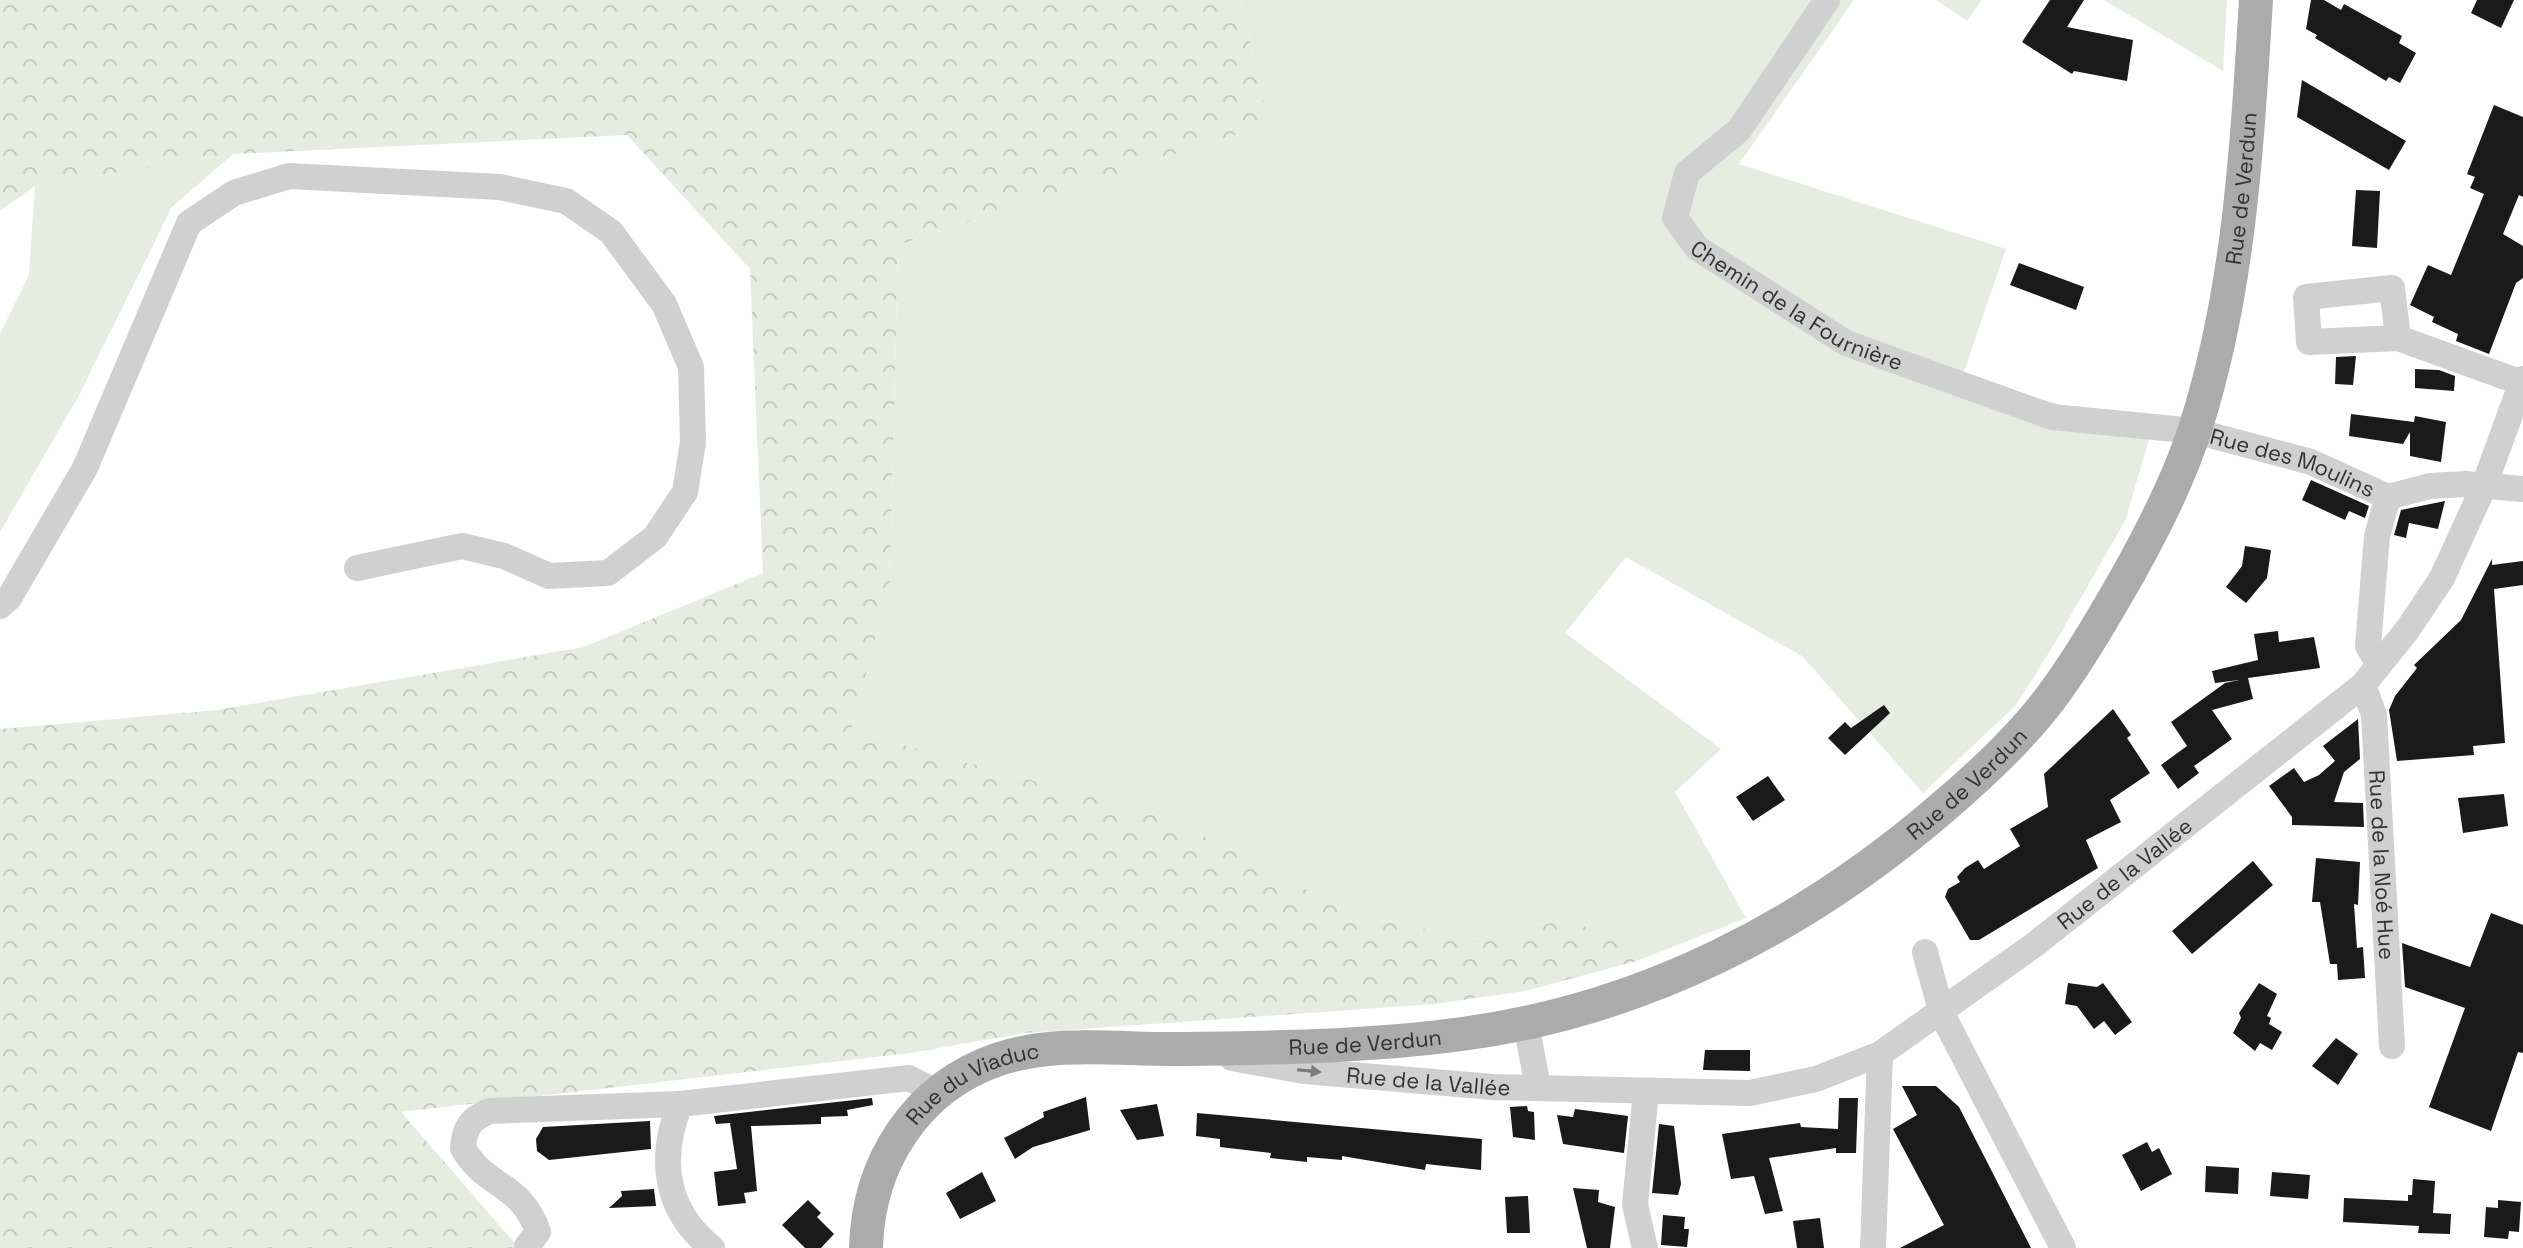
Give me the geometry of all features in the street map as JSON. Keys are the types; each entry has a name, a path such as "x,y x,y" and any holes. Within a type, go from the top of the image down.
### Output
{"main road":[{"name":"Rue de Verdun","path":"1177,1049 1387,1041 1526,1024 1632,993 1740,948 1850,883 1969,785 2019,734 2062,682 2146,541 2195,431 2228,302 2244,180 2256,0"},
{"name":"Rue du Viaduc","path":"866,1248 871,1195 886,1156 936,1092 982,1066 1049,1049 1177,1049"}],"street":[{"name":"Chemin de la Fournière","path":"1827,0 1739,130 1687,173 1675,218 1697,248 1846,343 2052,417 2195,431"},
{"path":"0,606 9,598 85,468 189,223 234,193 289,176 500,187 566,201 611,232 664,304 691,367 693,442 685,492 655,537 608,573 549,576 504,556 462,546 357,568"},
{"path":"2398,338 2522,381"},
{"name":"Rue de la Vallée","path":"1177,1049 1304,1071 1493,1087 1750,1093 1816,1079 1880,1054 1942,1014 2371,675 2442,578 2484,486 2522,381"},
{"name":"Rue des Moulins","path":"2195,431 2311,462 2388,497 2430,486 2523,489"},
{"name":"Rue des Moulins","path":"2371,675 2368,646 2377,536 2388,497"},
{"name":"Rue de la Noé Hue","path":"2371,675 2392,1046"},
{"path":"1925,952 1942,1014 2063,1248"},
{"name":"Rue de la Vallée","path":"1526,1024 1538,1087"},
{"path":"1873,1248 1880,1054"},
{"path":"527,1246 538,1232 523,1199 480,1170 463,1148 468,1124 477,1115 490,1111 680,1104 909,1078 936,1092"},
{"path":"1645,1248 1635,1205 1646,1091"},
{"path":"680,1104 668,1133 675,1207 712,1248"}],"green space":[{"path":"0,0 1241,0 1269,124 898,245 890,585 851,731 1167,817 1355,915 1476,939 1560,921 1622,936 1637,961 1525,991 1435,1004 1025,1033 910,1053 401,1112 519,1248 0,1248 0,729 217,710 584,647 763,573 750,269 627,135 233,154 35,186 0,211"},
{"path":"1241,0 1854,0 1739,164 2006,249 1962,377 2075,409 2155,419 2125,521 2055,643 2016,705 1923,793 1802,656 1626,557 1565,633 1721,749 1675,792 1746,918 1637,961 1621,936 1560,921 1476,939 1355,915 1167,817 851,731 890,585 898,245 1269,124"},
{"path":"1936,0 1982,0 1967,21"},
{"path":"2104,0 2227,0 2223,71"},
{"path":"233,154 172,207 78,397 0,532 0,334 29,275 35,186"}],"building":[{"path":"2050,0 2084,0 2067,27 2133,40 2127,81 2074,71 2072,74 2022,42"},
{"path":"2311,0 2324,0 2341,10 2344,4 2402,36 2399,43 2416,53 2400,83 2389,77 2386,81 2315,38 2317,35 2306,29"},
{"path":"2477,0 2514,0 2501,28 2471,13"},
{"path":"2302,80 2406,141 2389,170 2297,117"},
{"path":"2494,105 2523,117 2523,197 2519,195 2503,234 2523,246 2523,278 2516,283 2489,354 2456,341 2458,334 2432,322 2434,317 2410,305 2428,265 2451,275 2484,194 2470,188 2475,177 2467,174"},
{"path":"2356,190 2380,191 2377,248 2352,246"},
{"path":"2019,263 2084,287 2076,310 2010,285"},
{"path":"2356,356 2353,385 2335,384 2336,357"},
{"path":"2415,369 2439,370 2455,376 2454,391 2415,388"},
{"path":"2351,414 2414,422 2415,416 2446,422 2441,462 2410,456 2410,432 2403,444 2349,436"},
{"path":"2311,480 2369,506 2365,518 2349,511 2345,520 2302,500"},
{"path":"2445,501 2438,529 2409,523 2406,538 2394,535 2401,510"},
{"path":"2245,546 2271,550 2267,578 2246,603 2226,587 2242,566"},
{"path":"2492,559 2492,565 2523,561 2523,585 2494,589 2505,743 2473,746 2474,755 2397,761 2389,710 2395,696 2417,668 2414,665 2461,620"},
{"path":"2278,631 2279,642 2314,637 2320,668 2248,678 2253,699 2212,710 2232,739 2194,766 2199,773 2178,789 2161,765 2187,746 2171,722 2225,683 2239,680 2215,683 2212,671 2258,660 2254,634"},
{"path":"1884,705 1890,713 1845,755 1828,738 1845,722 1851,728"},
{"path":"2113,709 2131,735 2127,738 2150,773 2110,800 2121,822 2086,840 2098,868 1979,940 1970,940 1945,897 1948,889 1960,882 1957,877 1978,860 1984,869 2020,846 2010,829 2048,807 2044,774"},
{"path":"2358,719 2360,759 2344,772 2334,802 2363,803 2364,827 2292,825 2292,817 2269,786 2294,768 2304,782 2319,775 2335,761 2323,746"},
{"path":"1768,776 1785,800 1753,821 1736,797"},
{"path":"2504,794 2508,826 2463,833 2458,798"},
{"path":"2316,858 2360,862 2358,905 2354,904 2357,948 2363,947 2365,978 2338,980 2337,964 2330,964 2320,902 2312,902"},
{"path":"2253,861 2273,885 2192,954 2172,931"},
{"path":"2491,913 2523,925 2523,1053 2518,1052 2491,1131 2429,1107 2465,1008 2405,987 2402,943 2470,967"},
{"path":"2068,983 2097,987 2103,983 2132,1022 2115,1035 2104,1021 2094,1029 2077,1006 2065,1004"},
{"path":"2259,983 2277,994 2267,1016 2271,1018 2269,1024 2282,1032 2272,1050 2260,1043 2255,1051 2233,1033 2241,1018 2239,1013"},
{"path":"2336,1038 2358,1054 2338,1085 2312,1066"},
{"path":"1705,1050 1750,1050 1750,1071 1703,1070"},
{"path":"1902,1086 1936,1086 1959,1107 2031,1248 1900,1248 1944,1225 1893,1129 1917,1115"},
{"path":"1086,1097 1090,1130 1033,1147 1015,1159 1004,1138 1044,1117 1043,1112"},
{"path":"872,1098 873,1105 847,1110 848,1116 821,1117 821,1124 751,1126 757,1191 744,1193 746,1203 718,1206 714,1172 737,1169 730,1123 716,1124 714,1116"},
{"path":"1839,1098 1858,1098 1856,1153 1836,1153 1836,1148 1769,1158 1783,1211 1765,1214 1754,1176 1731,1179 1722,1134 1800,1123 1801,1127 1838,1129"},
{"path":"1157,1104 1164,1136 1137,1140 1120,1110"},
{"path":"1527,1106 1528,1111 1534,1112 1535,1140 1513,1137 1510,1107"},
{"path":"1575,1109 1628,1116 1624,1153 1563,1144 1557,1115 1573,1117"},
{"path":"1197,1113 1482,1139 1481,1170 1426,1164 1425,1170 1342,1156 1342,1160 1307,1157 1307,1162 1270,1158 1271,1153 1220,1147 1220,1139 1196,1136"},
{"path":"650,1121 651,1149 549,1160 537,1151 536,1139 543,1127"},
{"path":"1659,1124 1674,1126 1681,1184 1678,1195 1652,1193"},
{"path":"2147,1142 2152,1152 2159,1148 2172,1174 2141,1191 2122,1155"},
{"path":"2206,1166 2239,1168 2238,1194 2205,1192"},
{"path":"982,1172 996,1201 960,1219 946,1193"},
{"path":"2272,1172 2310,1175 2308,1199 2270,1196"},
{"path":"2413,1179 2435,1181 2433,1213 2451,1214 2450,1234 2418,1233 2419,1226 2343,1222 2344,1198 2408,1201 2408,1195 2412,1195"},
{"path":"1573,1188 1599,1190 1598,1202 1615,1207 1610,1248 1587,1248"},
{"path":"654,1189 656,1206 609,1208 622,1196 621,1191"},
{"path":"1528,1196 1530,1233 1507,1233 1505,1197"},
{"path":"808,1200 821,1213 817,1217 834,1234 821,1248 805,1248 782,1225"},
{"path":"2498,1200 2521,1202 2519,1232 2509,1231 2508,1239 2484,1237 2486,1207 2498,1208"},
{"path":"1663,1215 1685,1217 1684,1229 1689,1229 1687,1247 1661,1245"},
{"path":"1820,1218 1824,1248 1797,1248 1793,1221"}]}
